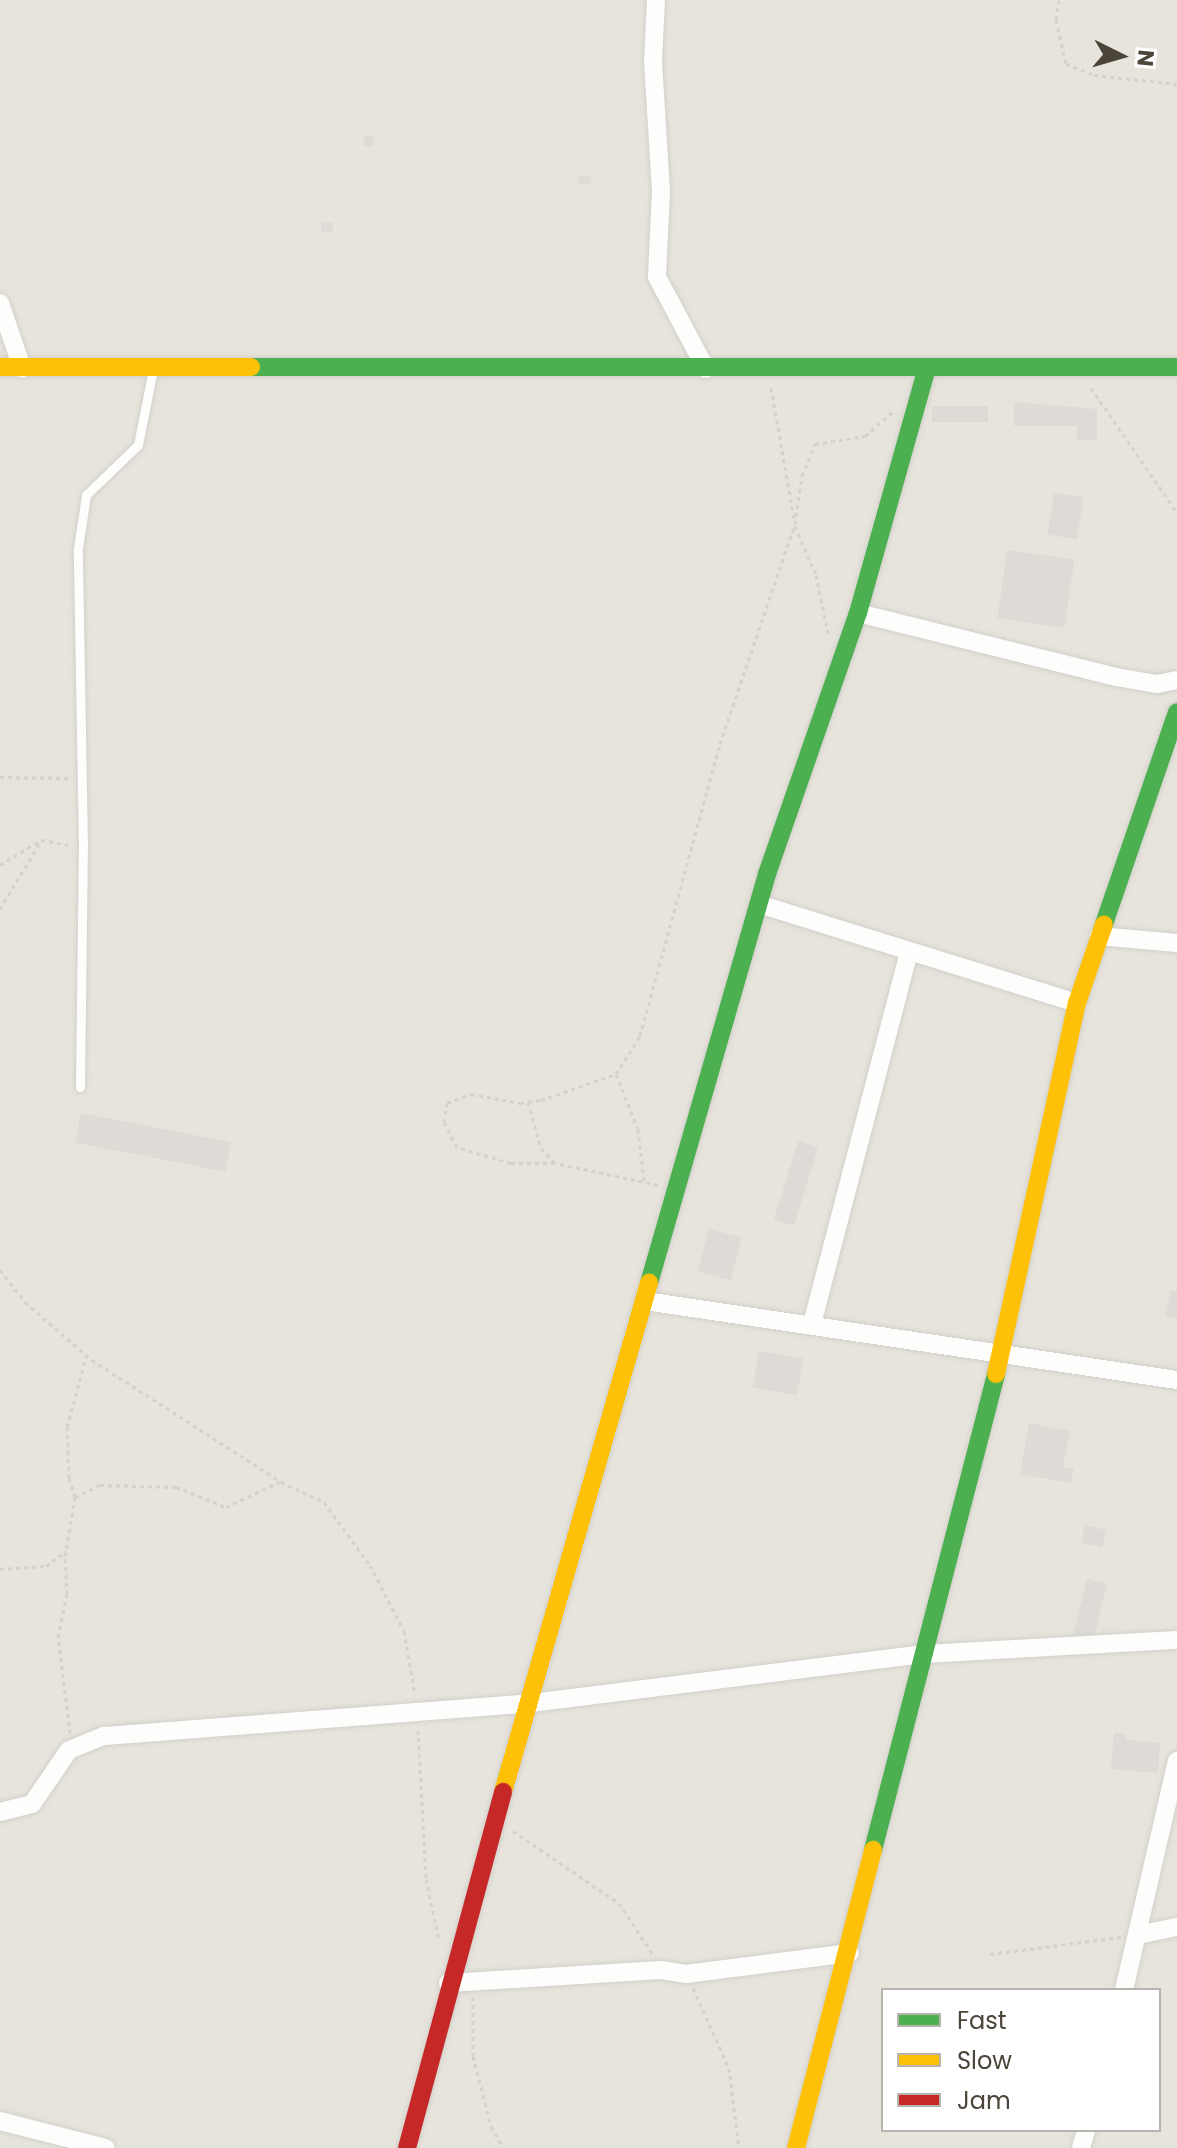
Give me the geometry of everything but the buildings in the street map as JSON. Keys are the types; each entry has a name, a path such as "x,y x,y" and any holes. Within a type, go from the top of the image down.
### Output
{"street":[{"path":"656,0 653,61 661,191 657,277 706,369"},
{"path":"0,303 22,368"},
{"path":"0,367 926,371 1075,365 1177,367"},
{"path":"407,2148 448,1983 762,905 767,874 858,613 926,371"},
{"path":"858,613 1116,677 1157,684 1177,680"},
{"path":"796,2148 850,1953 1002,1351 1077,1003 1177,712"},
{"path":"762,905 1077,1003"},
{"path":"1099,936 1177,943"},
{"path":"812,1324 909,951"},
{"path":"645,1301 1002,1351 1177,1380"},
{"path":"0,1812 32,1804 69,1750 83,1742 178,1727 531,1703 924,1654 1177,1640"},
{"path":"1125,1988 1177,1761"},
{"path":"1138,1935 1177,1927"},
{"path":"448,1983 661,1970 686,1974 850,1953"},
{"path":"0,2121 106,2148"}],"lane":[{"path":"80,1087 83,848 78,548 86,495 138,445 153,369"}],"path":[{"path":"1059,0 1056,20 1066,64 1094,75 1177,84"},
{"path":"1075,365 1177,512"},
{"path":"768,370 795,524 816,575 831,647"},
{"path":"678,1189 555,1163 511,1163 457,1147 444,1122 447,1103 471,1094 528,1102 565,1095 616,1074 640,1036 720,744 795,524 802,476 815,444 865,436 898,406"},
{"path":"0,777 81,778"},
{"path":"0,909 41,840"},
{"path":"0,865 41,840 83,848"},
{"path":"616,1074 638,1129 644,1183"},
{"path":"528,1102 541,1148 555,1163"},
{"path":"0,1270 25,1302 86,1355 281,1482 324,1502 370,1565 404,1631 418,1712 417,1776 426,1879 442,1953"},
{"path":"83,1742 66,1730 58,1637 67,1594 66,1551 75,1497 67,1427 86,1355"},
{"path":"75,1497 100,1485 176,1487 226,1507 281,1482"},
{"path":"0,1569 46,1566 66,1551"},
{"path":"497,1820 619,1903 661,1970"},
{"path":"990,1954 1138,1935"},
{"path":"686,1974 729,2068 739,2148"},
{"path":"473,1980 473,2056 491,2126 503,2148"}],"shaded area":[{"path":"0,0 1177,0 1177,2148 0,2148"}],"traffic: fast":[{"path":"251,367 1177,367"},
{"path":"649,1283 767,874 858,613 926,371"},
{"path":"1104,924 1177,712"},
{"path":"873,1850 996,1374"}],"traffic: slow":[{"path":"0,367 251,367"},
{"path":"996,1374 1077,1003 1104,924"},
{"path":"503,1792 649,1283"},
{"path":"796,2148 873,1850"}],"traffic: jam":[{"path":"407,2148 503,1792"}]}
